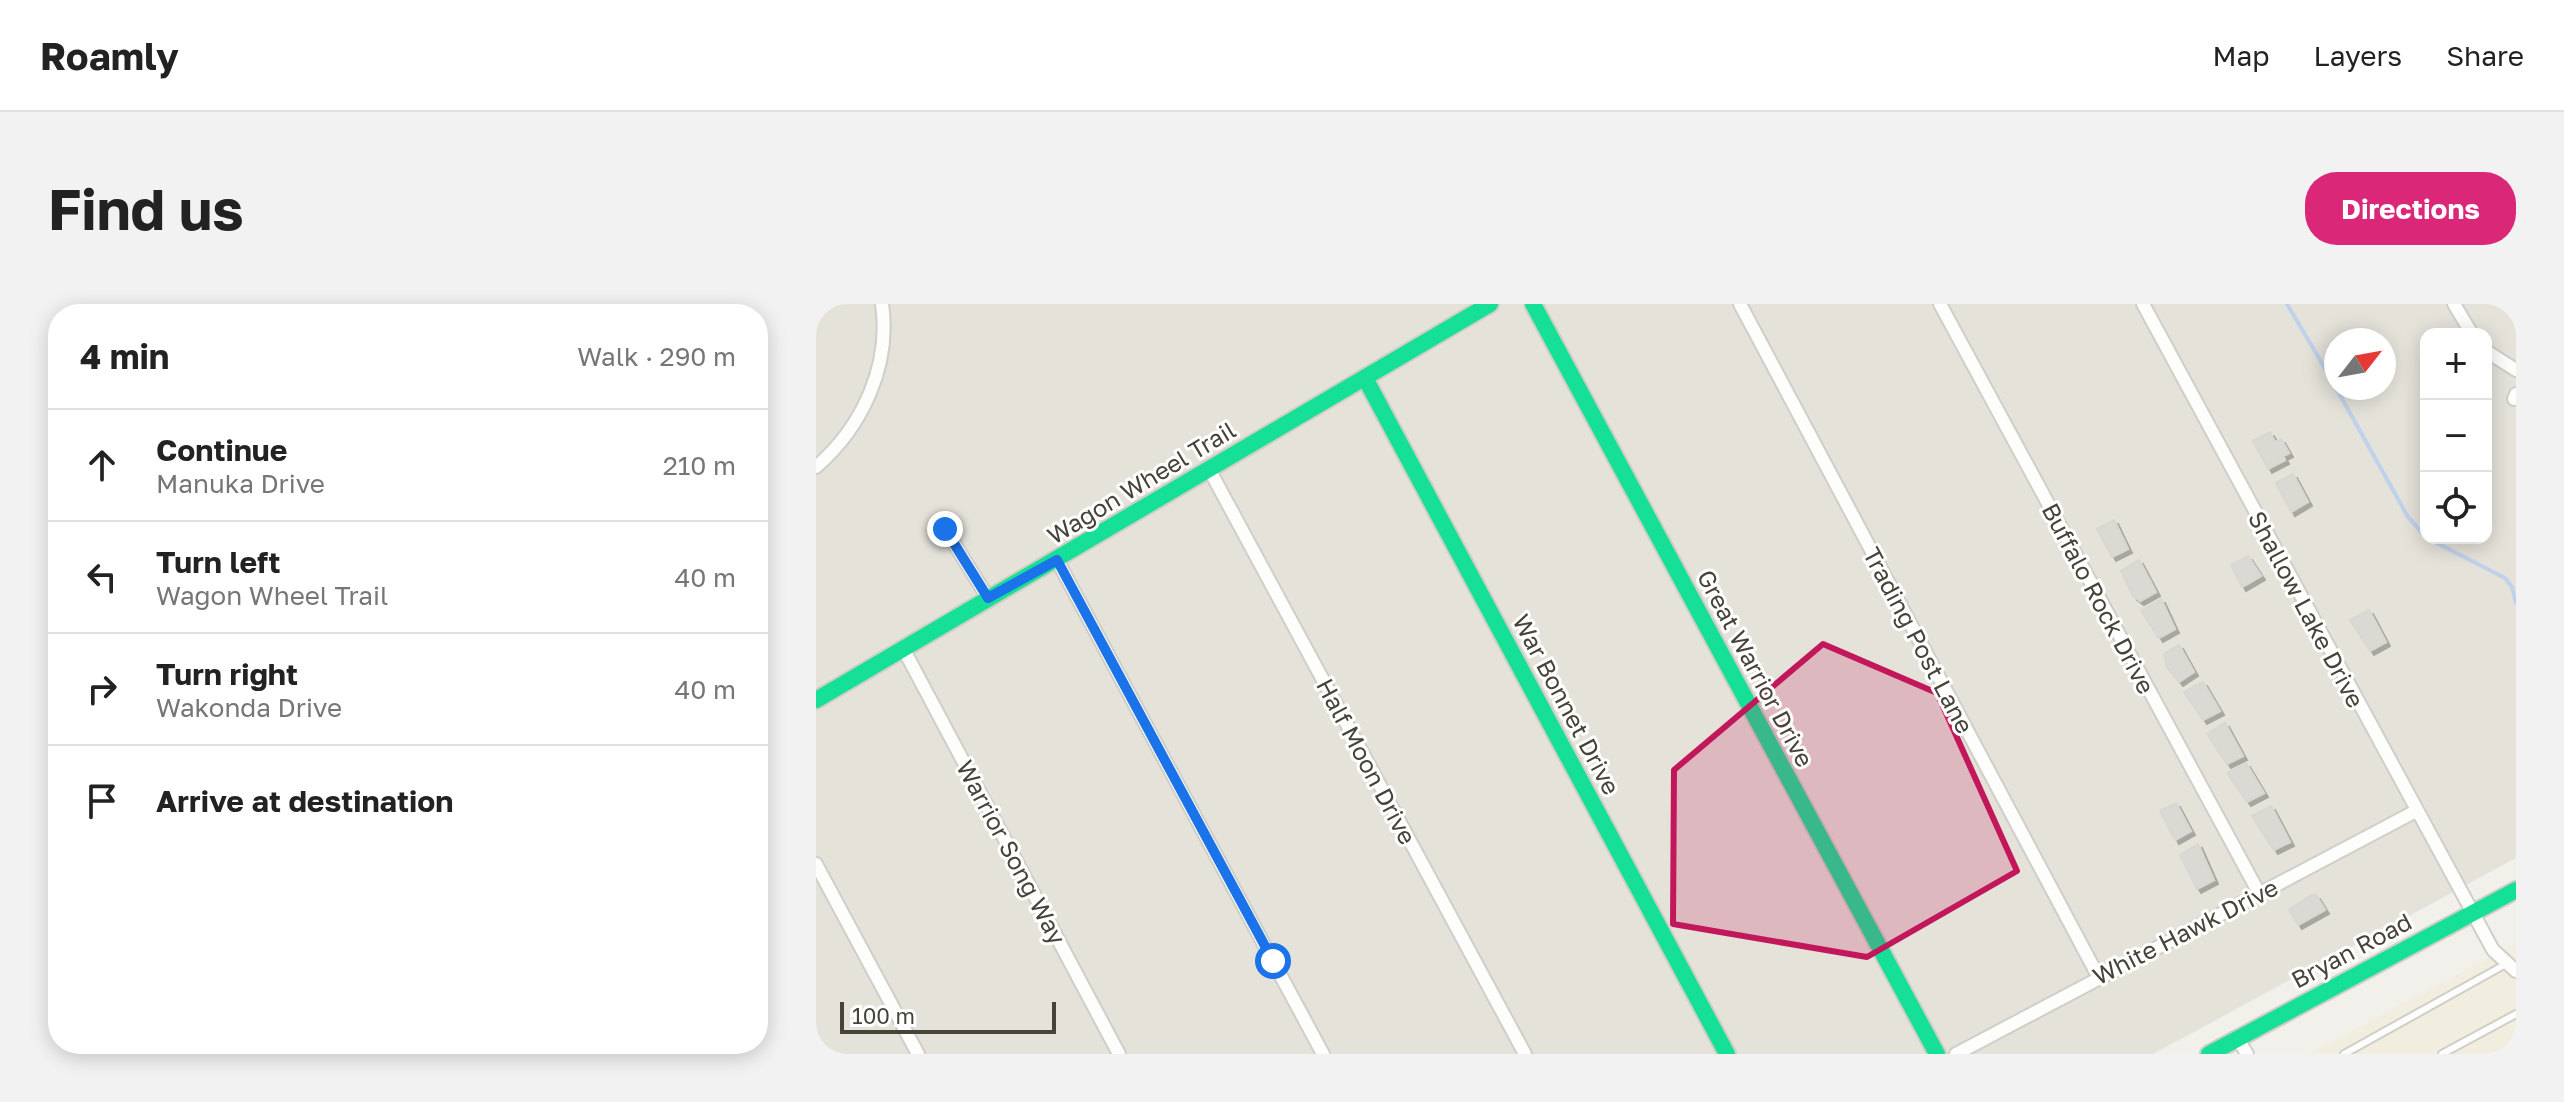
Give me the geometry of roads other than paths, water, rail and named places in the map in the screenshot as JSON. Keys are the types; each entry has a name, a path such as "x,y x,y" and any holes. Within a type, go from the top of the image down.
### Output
{"street":[{"path":"816,467 847,436 871,392 881,358 882,304"},
{"name":"Wagon Wheel Trail","path":"816,700 1490,304"},
{"name":"Great Warrior Drive","path":"1533,304 1937,1054"},
{"name":"Trading Post Lane","path":"1740,304 2098,976"},
{"name":"Buffalo Rock Drive","path":"1940,304 2259,893"},
{"name":"Shallow Lake Drive","path":"2143,304 2493,950 2513,969"},
{"path":"2454,304 2468,328"},
{"path":"2492,355 2516,370"},
{"name":"War Bonnet Drive","path":"1365,378 1727,1054"},
{"name":"Half Moon Drive","path":"1209,469 1525,1054"},
{"path":"945,529 988,598"},
{"path":"1057,560 1323,1054"},
{"name":"Warrior Song Way","path":"904,650 1119,1054"},
{"name":"White Hawk Drive","path":"1956,1054 2098,976 2416,811"},
{"path":"816,864 918,1054"},
{"name":"Bryan Road","path":"2209,1054 2516,890"},
{"path":"2238,1039 2247,1054"}],"lane":[{"path":"2344,1054 2513,969"},
{"path":"2442,1054 2516,1014"}],"waterway":[{"path":"2287,304 2324,367"},
{"path":"2343,400 2408,517 2420,530"},
{"path":"2439,544 2505,578 2512,587 2516,603"}]}
